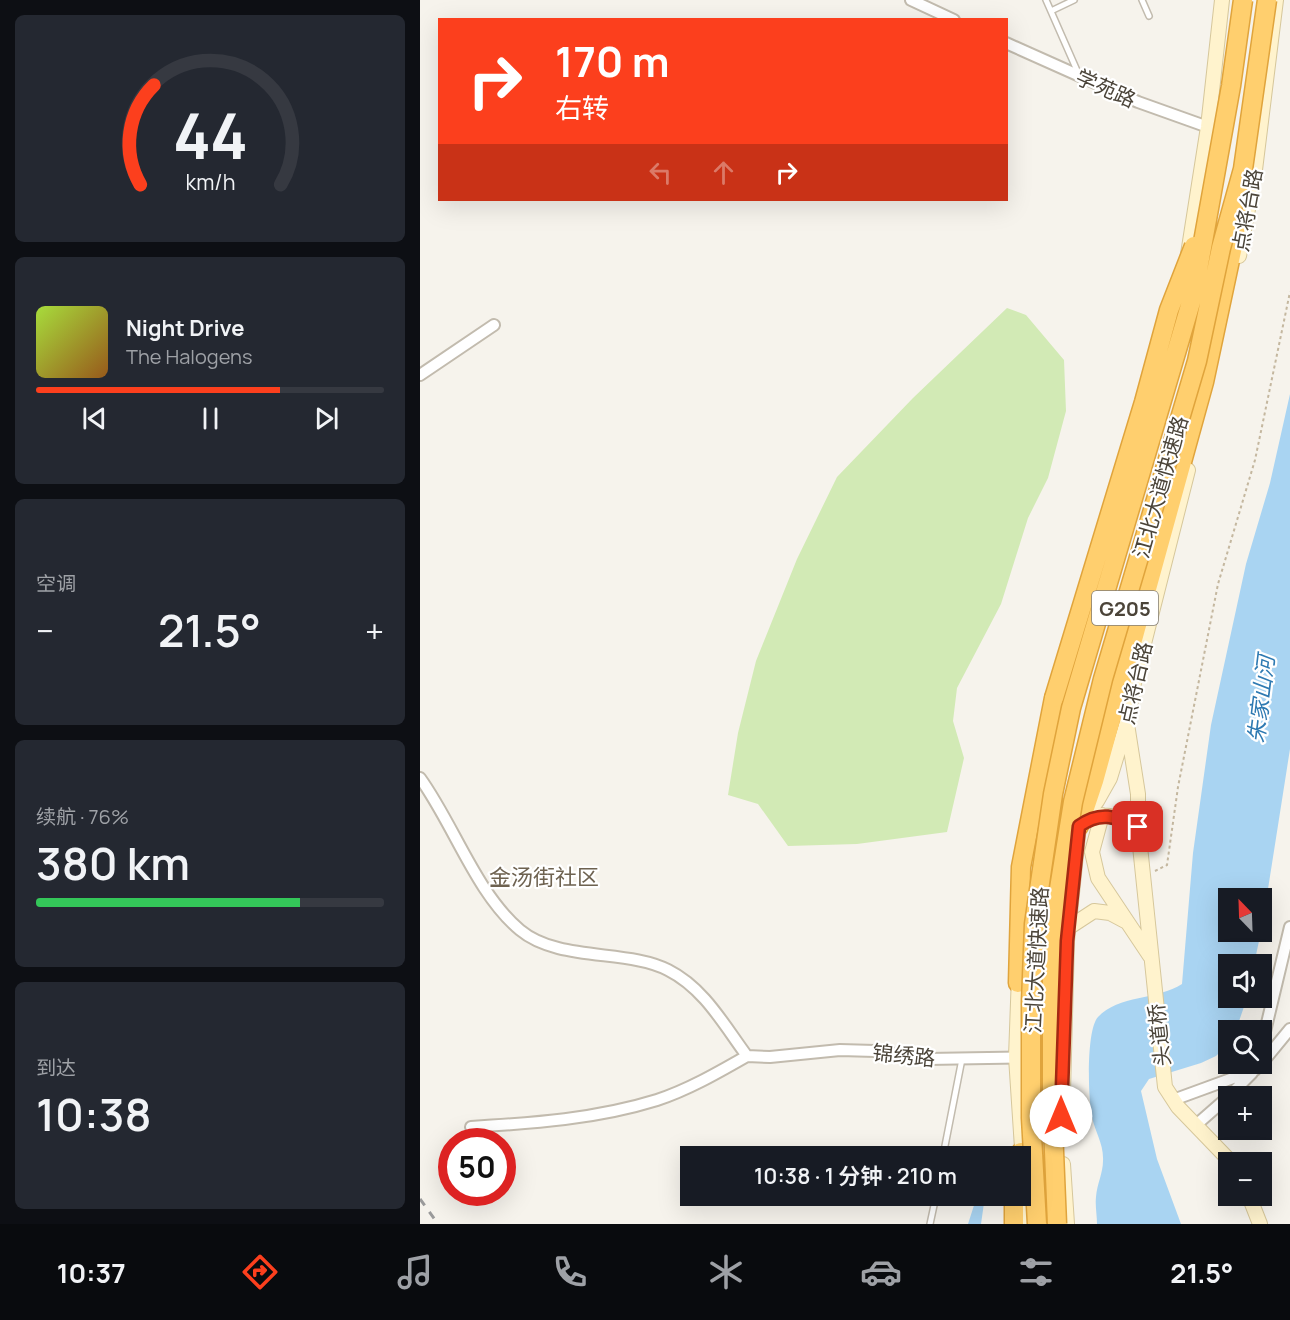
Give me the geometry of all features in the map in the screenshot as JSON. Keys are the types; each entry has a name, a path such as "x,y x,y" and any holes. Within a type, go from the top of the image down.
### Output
{"highway":[{"name":"江北大道快速路","path":"1037,1224 1031,1118 1031,1002 1034,924 1053,794 1071,708 1194,292 1231,86 1243,0"},
{"name":"江北大道快速路","path":"1057,1224 1052,1103 1052,932 1072,802 1103,679 1197,361 1221,248 1243,169 1266,0"},
{"path":"1079,826 1095,781 1182,471 1209,362 1233,246 1243,169"},
{"path":"1018,983 1021,867 1054,698 1144,402 1169,310 1207,213"},
{"path":"1014,1206 1014,1224"}],"main road":[{"path":"1021,1146 1016,1057 1018,983 1034,862 1060,718 1175,330 1209,127 1222,0"},
{"name":"点将台路","path":"1067,1224 1061,1116 1062,1057 1068,928 1079,826 1110,778 1127,722 1134,682 1183,494 1242,247 1254,178 1276,0"},
{"name":"头道桥","path":"1127,722 1138,794 1138,827 1165,1088 1173,1100"},
{"path":"1102,815 1092,852 1098,878 1153,961"},
{"path":"1079,826 1089,819 1102,815 1119,818 1138,827"},
{"path":"1068,928 1094,911 1110,914 1127,922"},
{"path":"1173,1100 1222,1152"},
{"path":"1025,1206 1027,1224"},
{"path":"1253,1206 1260,1224"}],"street":[{"path":"911,0 950,18"},
{"name":"学苑路","path":"1008,44 1138,102 1209,127"},
{"path":"420,375 494,325"},
{"path":"420,778 480,879 501,910 521,931 543,942 567,949 643,962 668,969 700,992 747,1056 716,1074 658,1100 592,1116 471,1127"},
{"path":"1268,1020 1290,927"},
{"path":"1272,1049 1290,1029"},
{"name":"锦绣路","path":"747,1056 770,1057 840,1050 928,1059 1062,1057"},
{"path":"1173,1100 1236,1074"},
{"path":"1239,1086 1250,1074"},
{"path":"1196,1125 1218,1106"}],"lane":[{"path":"1046,0 1079,75"},
{"path":"1051,11 1074,0"},
{"path":"1142,0 1149,16"},
{"path":"945,1146 962,1059"},
{"path":"930,1224 934,1206"}],"path":[{"path":"1144,876 1167,866 1178,787 1218,584 1255,460 1290,292"}],"green space":[{"path":"1007,308 1026,315 1064,360 1066,411 1048,478 1028,518 1001,604 957,688 953,721 964,758 947,832 857,844 788,846 758,804 728,795 738,733 756,661 797,559 837,477 913,398"}],"water":[{"name":"朱家山河","path":"1290,394 1290,749 1268,888 1218,888 1218,942 1259,942 1256,954 1218,954 1218,1008 1244,1008 1239,1020 1218,1020 1218,1054 1201,1063 1149,1079 1141,1091 1157,1159 1181,1224 1097,1224 1096,1197 1103,1155 1091,1108 1089,1065 1091,1036 1098,1017 1106,1010 1127,1001 1162,993 1182,984 1193,853 1211,725 1246,564 1270,483"},
{"path":"974,1206 984,1206 981,1224 968,1224"}],"railway":[{"path":"420,1199 438,1224"}],"district":[{"name":"金汤街社区","path":"544,877"}],"route":[{"path":"1061,1116 1067,941 1079,826 1089,819 1102,815 1119,818 1138,827"}]}
